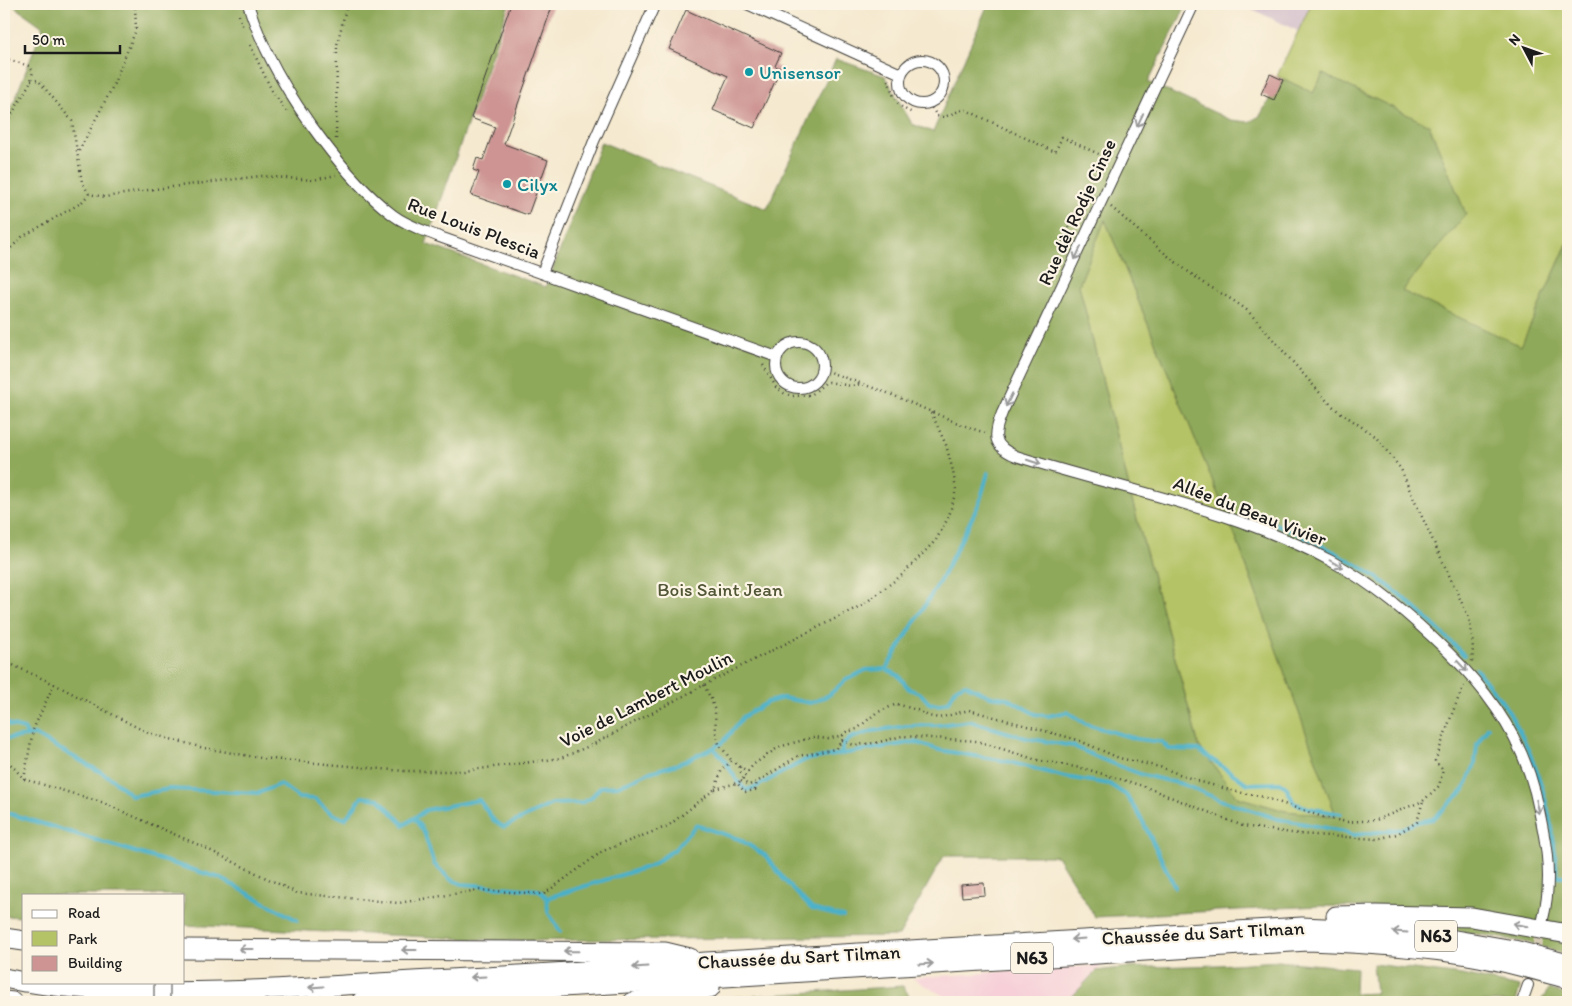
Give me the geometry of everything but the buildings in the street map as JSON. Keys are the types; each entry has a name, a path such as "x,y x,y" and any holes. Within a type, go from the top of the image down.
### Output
{"highway":[{"path":"1302,927 1324,917 1440,916 1472,918 1568,934"},
{"name":"Chaussée du Sart Tilman","path":"35,984 50,987 132,992 282,989 1302,927 1409,932 1514,950 1568,964"},
{"path":"4,938 22,941"},
{"name":"Chaussée du Sart Tilman","path":"361,1002 482,992 1308,941 1363,943 1468,954 1568,979"},
{"path":"185,949 665,952 706,962"},
{"path":"633,1002 723,985 755,975"},
{"name":"Chaussée du Sart Tilman","path":"4,978 22,981"},
{"path":"4,1001 13,1002"}],"street":[{"name":"Rue Louis Plescia","path":"248,4 276,74 301,113 335,158 366,192 394,216 410,226 542,273 594,141 655,4"},
{"path":"747,4 901,74"},
{"name":"Rue dèl Rodje Cinse","path":"996,436 997,426 1002,413 1194,4"},
{"path":"914,61 928,61 935,64 943,77 942,92 930,102 916,104 904,95 900,88 901,74 904,68 914,61"},
{"path":"542,273 777,357"},
{"path":"795,342 810,345 820,357 821,369 818,378 812,384 798,388 791,387 779,378 775,364 777,357 787,345 795,342"},
{"name":"Allée du Beau Vivier","path":"996,436 1003,449 1016,456 1200,508 1262,530 1315,553 1360,578 1418,623 1486,694 1505,721 1521,751 1530,776 1545,838 1549,870 1547,905 1543,920"},
{"path":"162,984 162,1002"},
{"path":"1522,1002 1528,985"}],"path":[{"path":"78,152 112,88 136,30 135,4"},
{"path":"335,158 337,45 347,4"},
{"path":"4,58 29,66 33,72 31,80 4,128"},
{"path":"31,80 38,80 72,121 82,182 89,194 105,197 261,176 313,180 335,175"},
{"path":"930,102 937,116 944,117 964,109 1056,152 1062,137 1103,156 1060,245 1078,253"},
{"path":"4,255 22,237 81,203 89,194"},
{"path":"842,741 854,745 875,743 902,736 977,741 1037,760 1086,768 1143,786 1243,826 1298,834 1377,839 1397,834 1417,822 1424,801 1438,786 1443,770 1435,761 1471,665 1473,648 1472,628 1410,491 1402,468 1374,436 1327,402 1248,311 1190,273 1150,242 1108,204"},
{"path":"821,369 996,436"},
{"path":"821,388 825,383 829,382 851,386 861,384"},
{"name":"Voie de Lambert Moulin","path":"4,660 148,733 204,748 261,758 404,771 464,771 561,758 594,744 704,685 864,604 902,575 936,540 949,516 956,490 946,445 931,412"},
{"path":"24,779 33,730 54,684"},
{"path":"704,685 715,711 716,733 719,744 740,768 748,771 754,764 779,748 814,737 828,739 857,730 876,713 897,704 920,711 928,716 940,718 969,710 1078,740 1119,758 1160,767 1198,782 1233,792 1263,796 1323,818 1347,822 1376,820 1424,801"},
{"path":"740,768 740,772 746,776 740,782 748,785 757,782 798,756 835,749 842,741 843,735"},
{"path":"4,757 24,779 100,802 201,846 297,893 399,903 478,890 544,894 603,850 668,826 715,789 737,783 745,792 755,790 757,782"},
{"path":"715,789 722,769 732,760"}],"shaded area":[{"path":"1241,4 1311,4 1298,31"},
{"path":"1102,965 1067,1002 955,1002 912,978"}],"green space":[{"name":"Bois Saint Jean","path":"11,4 509,4 426,244 546,287 601,142 767,209 836,59 885,76 912,124 933,132 988,4 1187,4 1148,82 1231,120 1249,122 1260,116 1270,98 1274,99 1284,79 1313,93 1323,74 1429,125 1466,214 1402,291 1521,346 1568,242 1568,927 1461,910 1320,906 1095,917 1057,856 944,856 899,936 510,941 185,925 185,894 22,894 22,917 4,916 4,127 43,27","holes":["1105,220 1238,543 1336,816 1285,811 1237,797 1199,746 1134,508 1079,285"]},
{"path":"1311,4 1568,4 1568,242 1521,347 1401,291 1466,214 1324,75 1313,94 1277,76"},
{"path":"1105,219 1238,543 1337,816 1285,811 1237,797 1199,746 1134,508 1079,285"},
{"path":"1477,923 1568,940 1568,955 1530,943 1423,925"},
{"path":"1278,961 1356,968 1355,994 1376,993 1373,964 1462,975 1520,987 1516,1002 1067,1002 1096,971 1121,968"},
{"path":"903,986 913,1002 706,1002 724,998"},
{"path":"1549,989 1568,996 1568,1002 1540,1002"}],"waterway":[{"path":"886,669 941,579 979,504 988,473"},
{"path":"1264,519 1323,546 1379,579 1412,606 1464,655"},
{"path":"4,739 35,735 111,778 132,796 169,789 259,793 280,784 299,798 315,799 331,813 345,819 362,797 379,799 404,825 426,810 479,800 495,822 504,827 552,804 581,803 591,798 600,787 618,786 650,772 678,764 713,748 723,742 743,717 768,702 783,698 811,703 829,695 846,680 866,670 886,669 898,675 909,689 921,694 929,703 938,705 949,701 956,688 965,684 989,696 1007,698 1035,714 1048,716 1067,712 1086,724 1137,739 1162,742 1169,749 1198,750 1248,784 1280,783 1286,787 1294,803 1341,814"},
{"path":"1476,669 1507,709 1536,768 1548,811 1557,876 1568,876"},
{"path":"4,719 9,725 24,729 28,736"},
{"path":"841,754 843,745 851,738 873,731 906,726 970,721 1026,738 1073,746 1143,775 1182,784 1221,800 1278,819 1338,830 1354,835 1401,829 1417,822 1433,819 1464,790 1475,764 1477,744 1488,727"},
{"path":"713,748 723,758 736,780 746,790 756,787 805,760 915,742 939,750 1006,761 1065,777 1109,784 1126,795 1139,814 1175,887"},
{"path":"4,812 220,878 297,920"},
{"path":"415,819 424,832 434,864 450,879 462,884 539,890 547,898 548,912 560,931"},
{"path":"547,898 650,866 675,849 696,825 739,839 766,856 785,881 812,909 843,917"}],"tunnel":[{"path":"1534,960 1542,925"}],"place":[{"name":"Unisensor","path":"749,72"},
{"name":"Cilyx","path":"507,184"}]}
